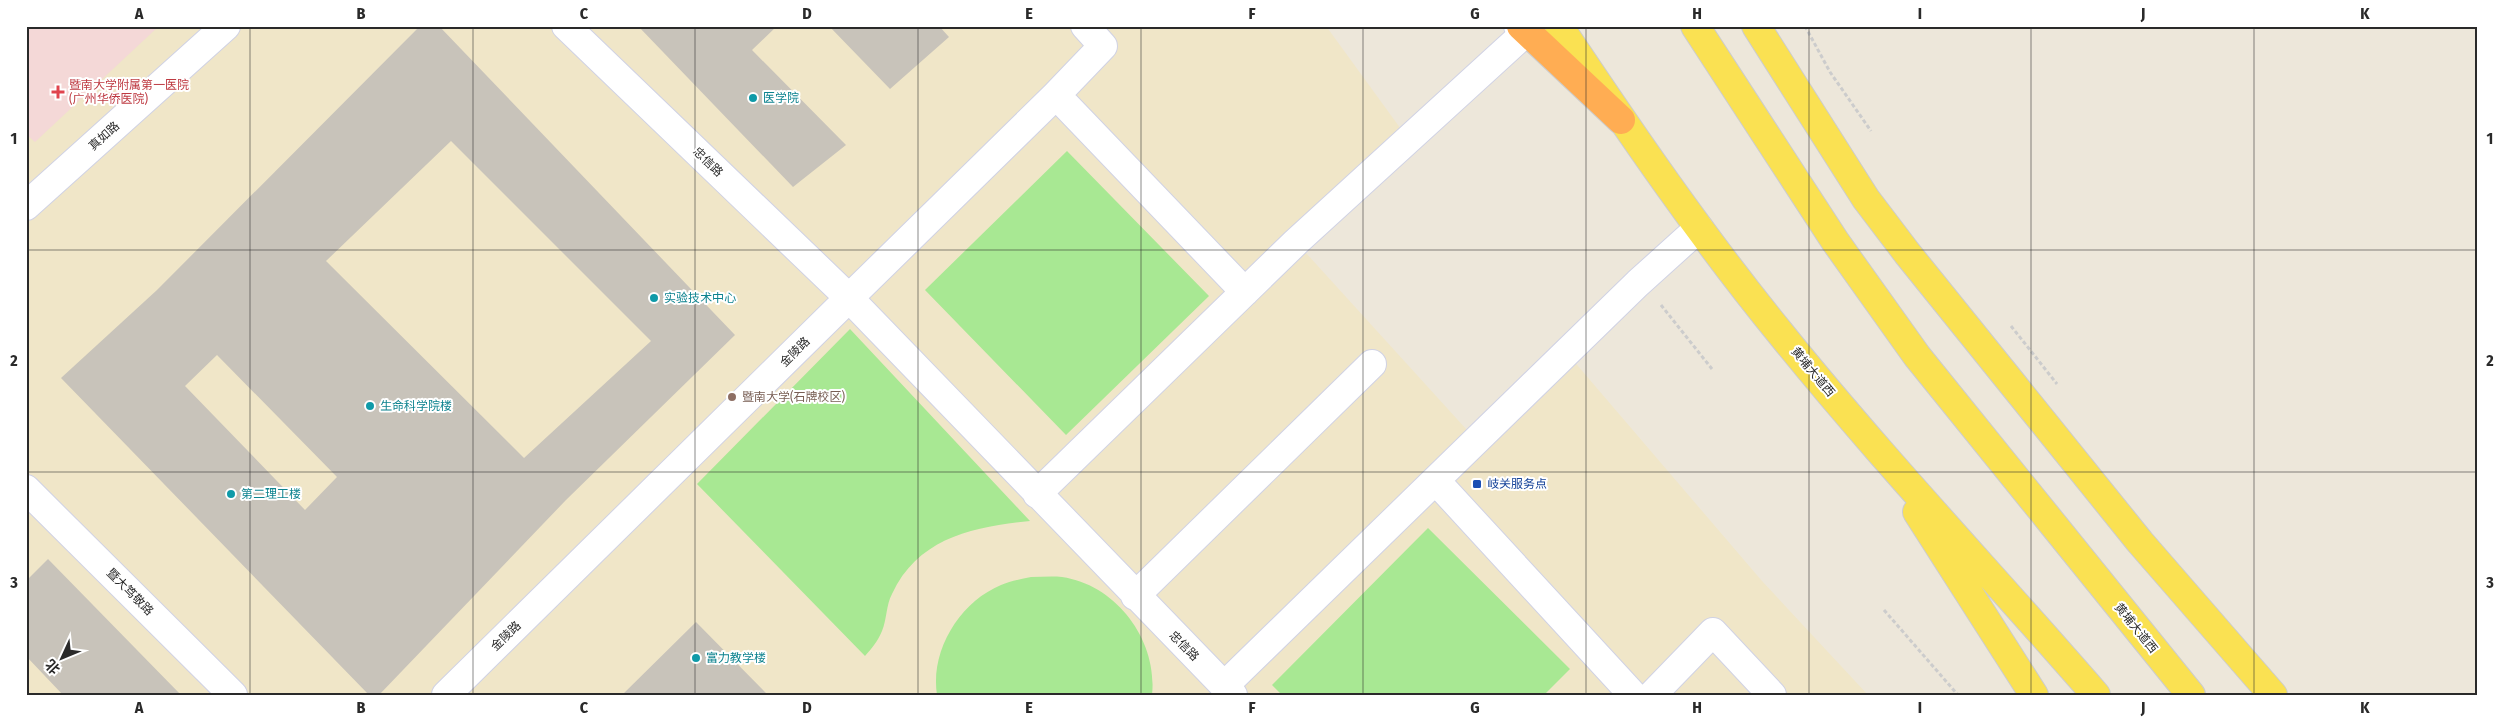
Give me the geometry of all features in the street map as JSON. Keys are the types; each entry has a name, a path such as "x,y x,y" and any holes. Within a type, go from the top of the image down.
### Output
{"highway":[{"path":"1522,28 1621,120"}],"main road":[{"name":"黄埔大道西","path":"1559,26 1621,120 1699,228 1780,333 1874,446 2096,695"},
{"name":"黄埔大道西","path":"1695,26 1835,241 1917,356 2191,695"},
{"path":"1756,26 1866,199 1907,253 2140,542 2273,695"},
{"path":"1874,446 2034,695"}],"street":[{"name":"真如路","path":"26,206 226,26"},
{"name":"忠信路","path":"566,26 849,298"},
{"name":"金陵路","path":"446,695 1056,95 1103,46 1085,26"},
{"path":"1037,494 1303,235 1522,28"},
{"path":"1056,95 1245,292"},
{"path":"1228,690 1436,481 1638,283 1699,228"},
{"path":"849,298 1135,596 1372,364"},
{"path":"1436,481 1633,695"},
{"name":"暨大笃敬路","path":"28,493 233,695"},
{"name":"忠信路","path":"1135,596 1228,690"},
{"path":"1652,695 1713,632 1772,695"}],"path":[{"path":"1805,26 1830,72 1871,131"},
{"path":"1656,298 1712,369"},
{"path":"2011,326 2059,385"},
{"path":"1884,610 1958,695"}],"shaded area":[{"name":"暨南大学(石牌校区)","path":"26,26 1326,26 1406,136 1296,242 1477,441 1566,352 1762,581 1868,695 26,695"},
{"name":"暨南大学附属第一医院 (广州华侨医院)","path":"26,26 159,26 35,142 26,134"}],"green space":[{"path":"1067,151 1209,296 1066,435 925,290"},
{"path":"850,329 1030,521 989,527 950,538 933,547 917,559 903,575 892,594 882,631 865,656 697,484"},
{"path":"1428,528 1570,669 1544,695 1282,695 1272,685"},
{"path":"1031,577 1062,577 1082,582 1100,591 1116,604 1130,619 1141,636 1148,655 1152,675 1152,695 937,695 938,661 943,645 961,615 986,593 1004,584"}],"building":[{"path":"420,26 439,26 735,335 566,500 379,695 369,695 61,378 157,290","holes":["451,141 651,341 524,458 326,261","217,355 337,477 305,510 185,386"]},
{"name":"医学院","path":"638,26 777,26 752,50 846,145 793,187"},
{"path":"829,26 939,26 949,37 890,89"},
{"path":"48,559 181,695 63,695 26,656 26,581"},
{"name":"富力教学楼","path":"696,622 768,695 622,695"}],"place":[{"name":"暨南大学附属第一医院 (广州华侨医院)","path":"58,92"},
{"name":"医学院","path":"753,98"},
{"name":"实验技术中心","path":"654,298"},
{"name":"暨南大学(石牌校区)","path":"732,397"},
{"name":"生命科学院楼","path":"370,406"},
{"name":"岐关服务点","path":"1477,484"},
{"name":"第二理工楼","path":"231,494"},
{"name":"富力教学楼","path":"696,658"}]}
